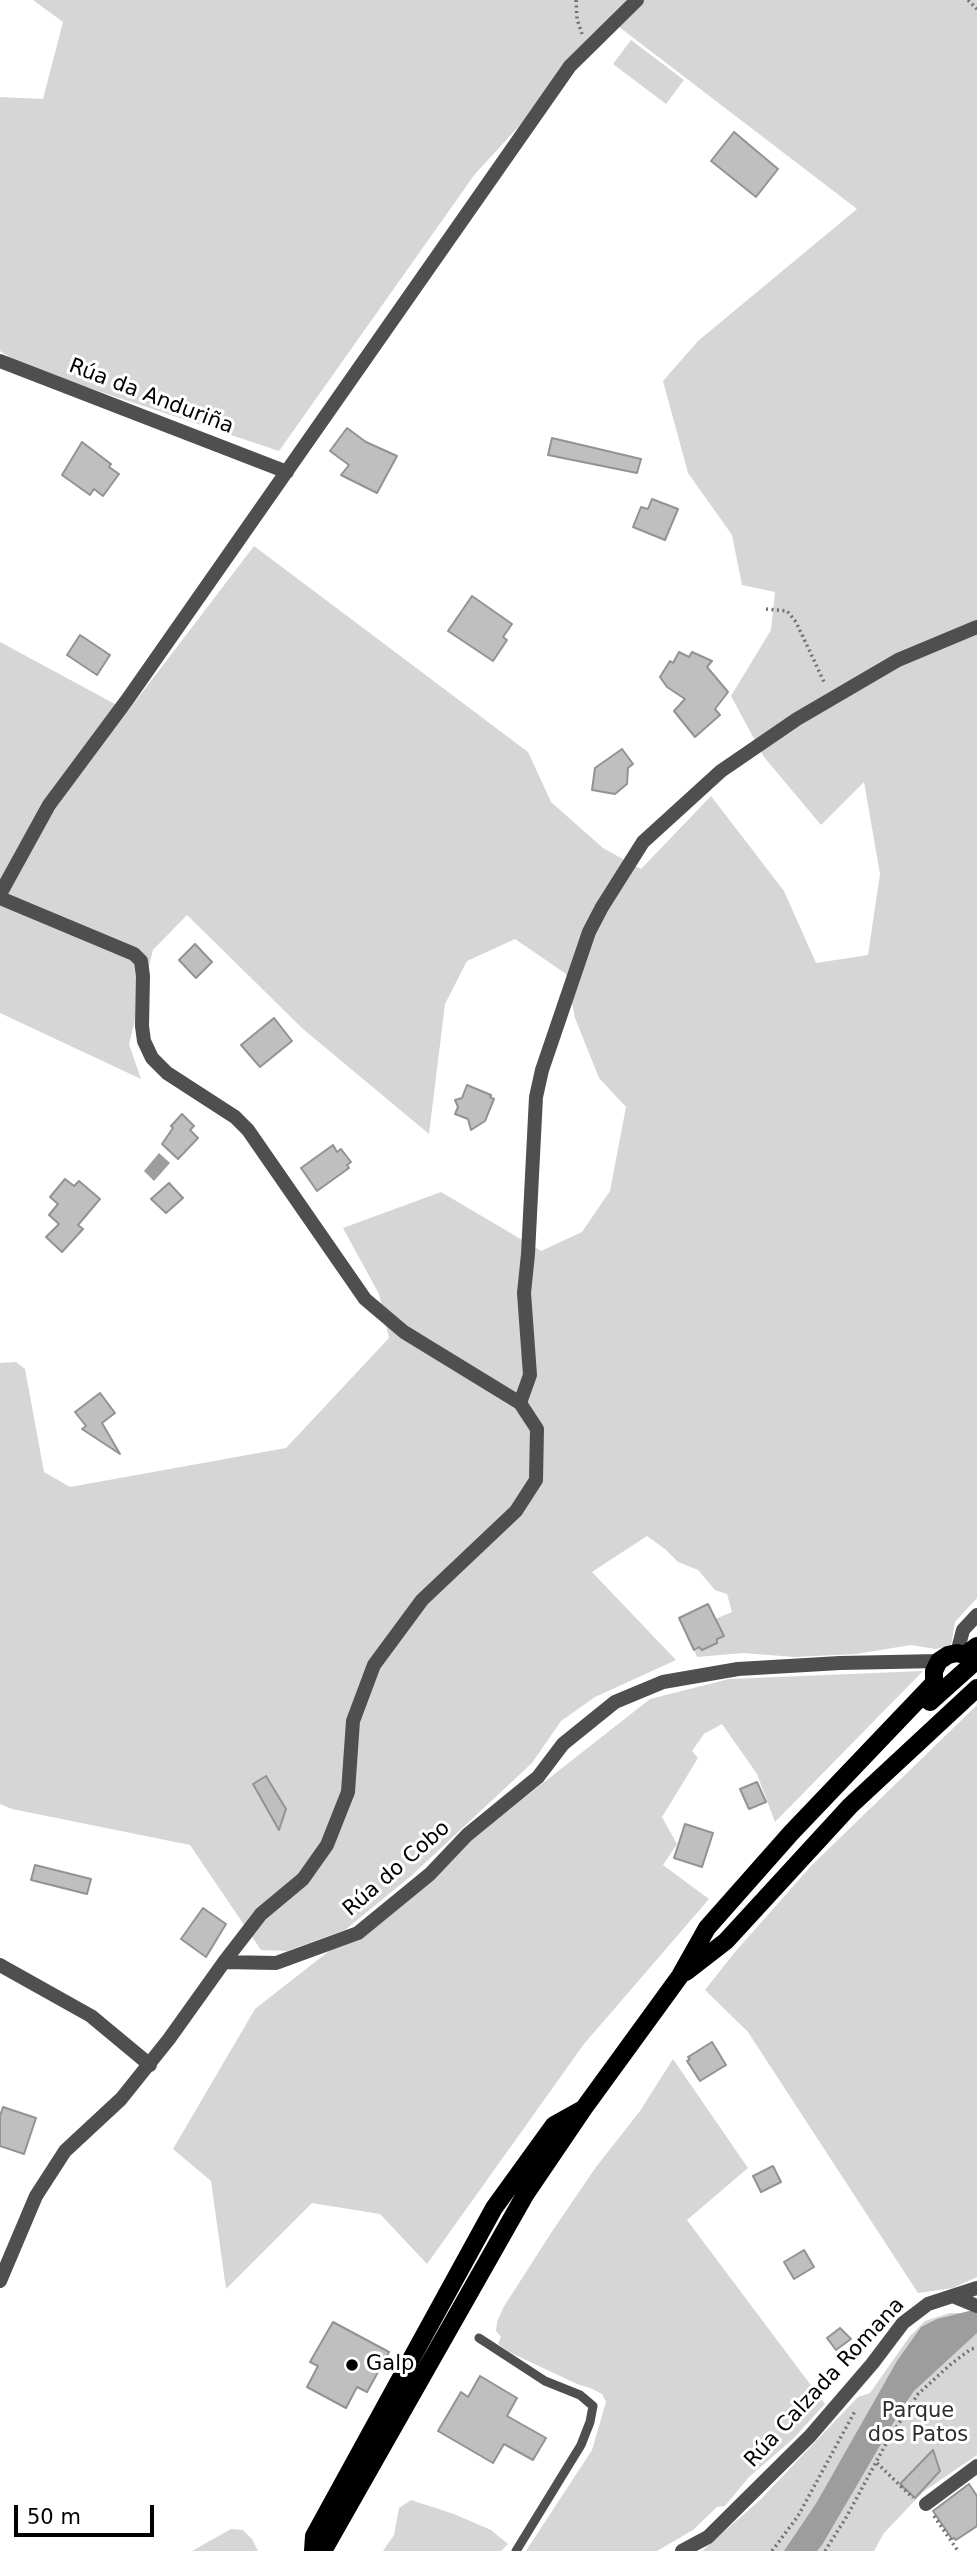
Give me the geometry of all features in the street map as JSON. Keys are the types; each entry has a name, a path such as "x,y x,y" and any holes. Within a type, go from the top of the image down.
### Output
{"main road":[{"path":"972,1665 965,1655 977,1646"},
{"path":"323,2551 525,2195 584,2108 680,1976 707,1928 790,1833 934,1683 934,1671 939,1661 972,1665"},
{"path":"879,1743 972,1665"},
{"path":"850,1806 876,1768 972,1665"},
{"path":"680,1976 726,1941 850,1806 977,1688"},
{"path":"313,2551 314,2536 494,2207 554,2124 584,2108"}],"street":[{"path":"0,2281 36,2196 65,2151 121,2099 150,2065 261,1914 303,1879 327,1845 348,1792 353,1721 374,1665 422,1600 516,1511 536,1480 537,1429 520,1403 387,1319 365,1299 248,1130 235,1117 167,1073 152,1058 144,1041 142,1026 144,976 141,961 134,954 0,896 49,805 127,700 570,66 638,0"},
{"name":"Rúa da Anduriña","path":"0,361 287,472"},
{"path":"520,1403 530,1375 524,1293 536,1097 542,1070 590,932 602,907 643,842 721,771 898,660 977,627"},
{"path":"972,1665 963,1630 977,1615"},
{"name":"Rúa do Cobo","path":"224,1962 276,1963 358,1933 430,1874 467,1835 538,1777 563,1744 586,1723 615,1702 651,1686 688,1676 738,1669 939,1661"},
{"path":"0,1965 91,2016 150,2065"},
{"name":"Rúa Calzada Romana","path":"682,2551 708,2536 810,2436 872,2364 903,2323 929,2304 977,2288"},
{"path":"955,2297 977,2306"},
{"path":"926,2504 977,2466"}],"lane":[{"path":"479,2338 545,2381 580,2396 593,2406 581,2445 516,2551"}],"path":[{"path":"576,0 577,19 587,50"},
{"path":"968,0 977,9"},
{"path":"766,609 787,611 796,622 833,699"},
{"path":"825,2551 888,2440 918,2394 951,2364 971,2349 977,2348"},
{"path":"772,2551 799,2516 859,2404"},
{"path":"877,2463 914,2498 926,2504 958,2551"}],"green space":[{"path":"33,0 977,0 977,1598 955,1622 951,1646 935,1649 911,1645 856,1654 794,1657 743,1653 697,1657 694,1650 699,1647 702,1650 717,1643 717,1639 724,1636 715,1619 732,1612 727,1594 715,1590 698,1570 678,1562 647,1536 592,1572 676,1660 595,1697 561,1721 532,1763 411,1876 345,1930 287,1951 261,1950 190,1845 12,1809 0,1804 0,1363 16,1362 25,1369 44,1472 70,1487 286,1448 389,1338 379,1294 343,1228 441,1192 541,1251 582,1232 610,1191 626,1107 599,1078 575,1018 566,974 515,939 467,961 445,1004 429,1134 303,1029 187,915 153,950 129,1044 141,1079 0,1013 0,642 128,711 254,546 528,752 551,802 603,848 641,869 711,796 784,891 816,963 868,955 880,874 864,782 821,825 764,757 731,696 771,630 775,592 742,585 732,535 688,473 663,381 698,341 857,209 614,23 475,174 279,451 26,367 0,351 0,97 43,99 63,22"},
{"path":"631,40 684,80 666,104 613,64"},
{"path":"923,1671 775,1822 757,1774 722,1724 704,1734 692,1751 698,1758 662,1817 677,1844 663,1865 709,1899 584,2044 427,2264 380,2214 312,2203 226,2289 211,2181 173,2149 255,2009 650,1699 729,1679"},
{"path":"977,1705 977,2277 953,2288 918,2293 748,2032 705,1990 812,1865"},
{"path":"673,2059 748,2168 687,2220 825,2404 793,2439 749,2477 725,2506 717,2507 693,2530 657,2551 526,2551 592,2450 606,2402 602,2394 509,2352 498,2344 501,2337 496,2331 497,2322 503,2308 551,2233 596,2167 640,2111"},
{"name":"Parque dos Patos","path":"950,2313 962,2313 977,2319 977,2455 923,2492 884,2533 874,2551 702,2551 760,2500 858,2397 870,2393 910,2336 925,2321"},
{"path":"411,2500 491,2530 508,2544 501,2551 383,2551 394,2535 399,2508"},
{"path":"231,2529 243,2530 258,2551 192,2551"}],"shaded area":[{"path":"159,1153 170,1163 154,1181 144,1171"},
{"path":"977,2309 977,2333 914,2391 822,2545 817,2551 784,2551 817,2502 897,2361 921,2327 937,2319"}],"building":[{"path":"734,132 778,169 756,197 711,161"},
{"path":"347,428 366,442 397,456 377,493 341,475 349,465 330,451"},
{"path":"552,438 641,459 637,473 548,455"},
{"path":"82,442 111,464 109,467 119,474 103,496 94,489 90,495 62,475"},
{"path":"652,499 678,509 665,540 633,527 641,507 648,509"},
{"path":"472,596 512,624 503,637 507,640 493,661 448,631"},
{"path":"80,635 110,655 97,675 67,655"},
{"path":"679,652 689,657 692,652 712,661 707,667 728,692 715,709 720,715 695,737 674,711 685,699 667,687 660,677"},
{"path":"622,749 633,764 628,768 627,784 615,794 592,790 595,768"},
{"path":"195,944 212,962 196,978 179,960"},
{"path":"274,1018 292,1041 260,1067 241,1045"},
{"path":"467,1085 491,1095 494,1099 485,1121 471,1130 468,1119 455,1114 458,1107 455,1100 462,1098"},
{"path":"182,1114 194,1126 190,1130 198,1138 178,1159 162,1144 173,1128 171,1126"},
{"path":"333,1145 337,1152 341,1149 351,1162 347,1165 349,1168 317,1191 301,1168"},
{"path":"65,1179 74,1186 79,1181 100,1199 78,1225 83,1229 62,1252 46,1237 59,1224 49,1215 58,1204 50,1197"},
{"path":"169,1183 183,1198 166,1213 151,1199"},
{"path":"100,1393 115,1413 102,1423 120,1454 82,1429 86,1426 75,1412"},
{"path":"708,1604 724,1636 717,1639 717,1643 702,1650 699,1647 694,1650 679,1618"},
{"path":"266,1776 286,1809 279,1830 253,1784"},
{"path":"757,1782 766,1802 749,1809 740,1789"},
{"path":"685,1824 713,1833 702,1867 674,1858"},
{"path":"35,1865 91,1879 87,1894 31,1880"},
{"path":"203,1908 226,1924 206,1957 181,1939"},
{"path":"712,2042 726,2065 700,2081 687,2061 690,2059 688,2057"},
{"path":"3,2107 36,2118 24,2154 0,2146 0,2116"},
{"path":"773,2166 781,2182 761,2192 753,2176"},
{"path":"804,2250 814,2267 794,2279 784,2262"},
{"path":"333,2322 389,2352 367,2392 357,2387 346,2408 307,2387 318,2366 310,2362"},
{"path":"840,2328 851,2339 836,2350 827,2338"},
{"path":"480,2376 517,2398 507,2416 546,2438 533,2460 504,2444 493,2463 438,2431 461,2392 468,2397"},
{"path":"933,2450 940,2471 915,2498 900,2484"},
{"path":"969,2484 977,2496 977,2526 956,2540 952,2539 933,2511"}],"place":[{"name":"Galp","path":"352,2365"}]}
